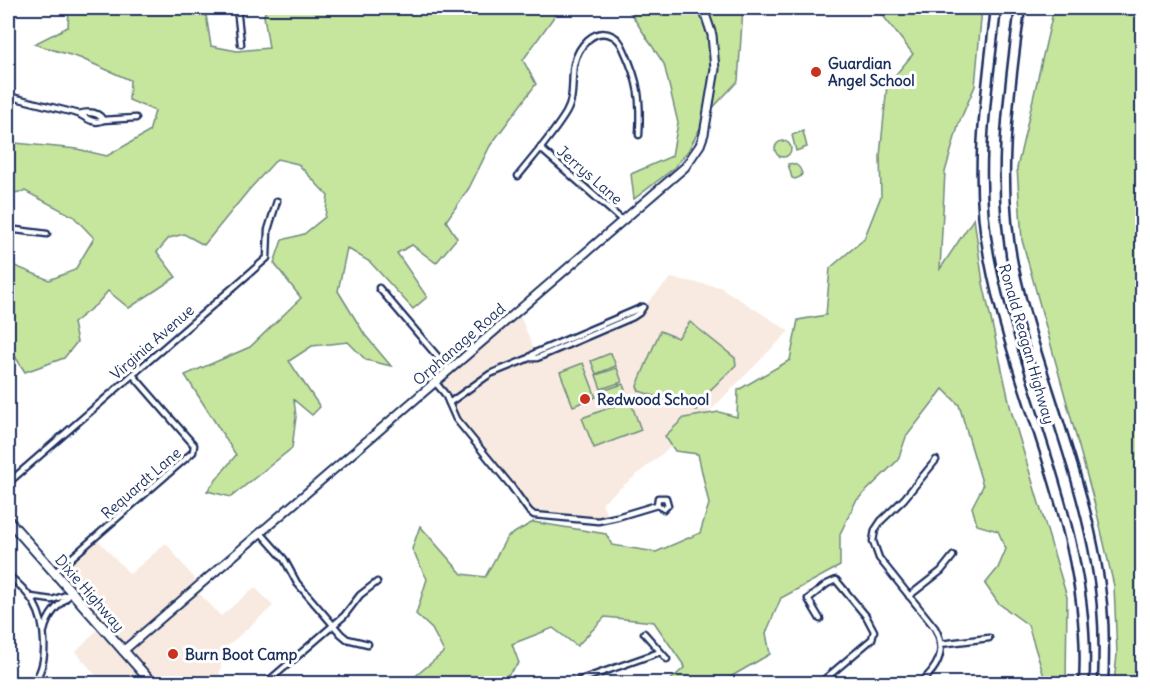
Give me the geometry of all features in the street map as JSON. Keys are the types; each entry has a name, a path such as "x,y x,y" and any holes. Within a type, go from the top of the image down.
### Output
{"highway":[{"name":"Ronald Reagan Highway","path":"996,8 982,133 983,220 1001,310 1054,486 1075,566 1085,636 1084,684"},
{"name":"Ronald Reagan Highway","path":"1020,8 1006,133 1004,176 1007,225 1023,307 1091,537 1102,607 1105,657 1103,684"}],"main road":[{"name":"Orphanage Road","path":"123,651 685,167 700,145 704,134 713,81 715,57 712,35 704,8"},
{"name":"Dixie Highway","path":"8,520 153,684"}],"street":[{"path":"237,8 241,44"},
{"path":"518,176 569,107 577,56 591,37 599,34 608,34 617,39 634,72 640,96 639,135"},
{"path":"8,96 79,114 89,120 99,122 136,118"},
{"name":"Jerrys Lane","path":"540,148 623,221"},
{"name":"Virginia Avenue","path":"8,483 267,258 268,230 277,201"},
{"path":"8,229 47,234"},
{"path":"379,288 449,370"},
{"path":"449,403 490,374 644,307 633,317 537,358 527,359"},
{"name":"Requardt Lane","path":"54,573 193,452 194,445 133,375"},
{"path":"435,382 445,394 456,419 511,486 529,512 534,515 598,521 609,520 657,505"},
{"path":"920,684 935,668 940,657 940,644 934,628 879,558 874,546 874,535 881,521 904,499 936,460"},
{"path":"261,533 284,559 297,583 333,626 345,637 368,644"},
{"path":"909,596 942,571 952,556"},
{"path":"8,575 30,597 38,611 43,634"},
{"path":"819,684 872,639 874,631 866,616 836,580 808,599 820,619"},
{"path":"265,684 333,626 350,610 360,596 377,582"},
{"path":"30,597 52,600 72,593"},
{"path":"32,684 42,667 43,634 47,619 56,607 72,593"},
{"path":"644,633 667,659"},
{"path":"940,644 989,638"},
{"path":"569,684 660,652"}],"shaded area":[{"name":"Redwood School","path":"671,278 720,287 789,331 690,431 602,503 609,520 534,515 456,419 445,394 435,382 518,311 535,352 643,307"},
{"path":"96,538 130,574 166,543 200,586 196,590 221,616 255,587 273,606 223,650 219,680 222,683 93,683 97,677 76,652 101,626 54,573"}],"green space":[{"path":"69,8 205,8 211,46 237,51 269,48 264,16 266,8 562,8 523,60 536,84 490,146 469,188 446,221 457,238 436,263 412,245 397,253 427,297 413,309 370,262 347,248 338,291 365,335 391,366 366,360 348,342 312,346 289,361 320,407 312,415 294,400 296,417 292,448 231,497 207,491 236,455 185,375 250,347 301,298 274,263 282,240 304,234 325,217 328,196 298,164 277,159 204,245 184,234 169,238 157,252 176,277 129,308 108,291 97,304 73,323 77,342 64,358 25,372 8,348 8,263 49,280 75,270 94,238 73,216 25,191 8,194 8,149 15,143 77,149 107,156 149,132 155,111 129,100 130,80 80,58 34,44 68,27"},
{"path":"627,8 743,8 738,81 708,113 688,151 673,169 634,199 631,174 672,156 678,123 664,64"},
{"path":"877,8 982,8 975,86 959,123 945,172 940,269 974,218 983,283 1011,410 1067,597 1066,683 1046,683 1028,625 998,603 985,584 998,568 1006,549 998,531 977,525 972,507 983,486 959,405 943,389 906,437 898,460 856,501 840,534 840,566 781,598 766,633 770,654 720,683 667,683 685,667 654,622 605,617 577,646 553,628 512,644 519,663 500,683 415,683 412,679 444,652 432,629 416,614 427,579 412,549 420,526 462,574 485,577 507,537 533,522 606,534 612,545 656,552 700,533 709,504 698,454 675,451 665,436 684,418 719,412 737,417 738,390 790,360 798,320 826,315 830,268 864,239 881,196 880,156 887,85 913,54"},
{"path":"1054,8 1142,8 1142,683 1114,683 1117,654 1114,586 1095,505 1022,240 1017,168"},
{"path":"803,131 807,147 796,151 792,135"},
{"path":"780,141 786,141 791,149 789,155 780,157 775,152 775,146"},
{"path":"788,164 795,164 799,167 802,174 800,177 792,178"},
{"path":"690,322 735,358 736,365 701,399 697,410 639,391 637,386 660,331 678,338"},
{"path":"611,353 616,366 596,374 591,361"},
{"path":"583,363 596,397 573,406 560,372"},
{"path":"617,368 622,382 601,389 596,375"},
{"path":"623,384 627,397 607,405 602,391"},
{"path":"630,400 641,430 594,448 582,418"}],"place":[{"name":"Guardian Angel School","path":"816,72"},
{"name":"Redwood School","path":"585,399"},
{"name":"Burn Boot Camp","path":"173,654"}]}
